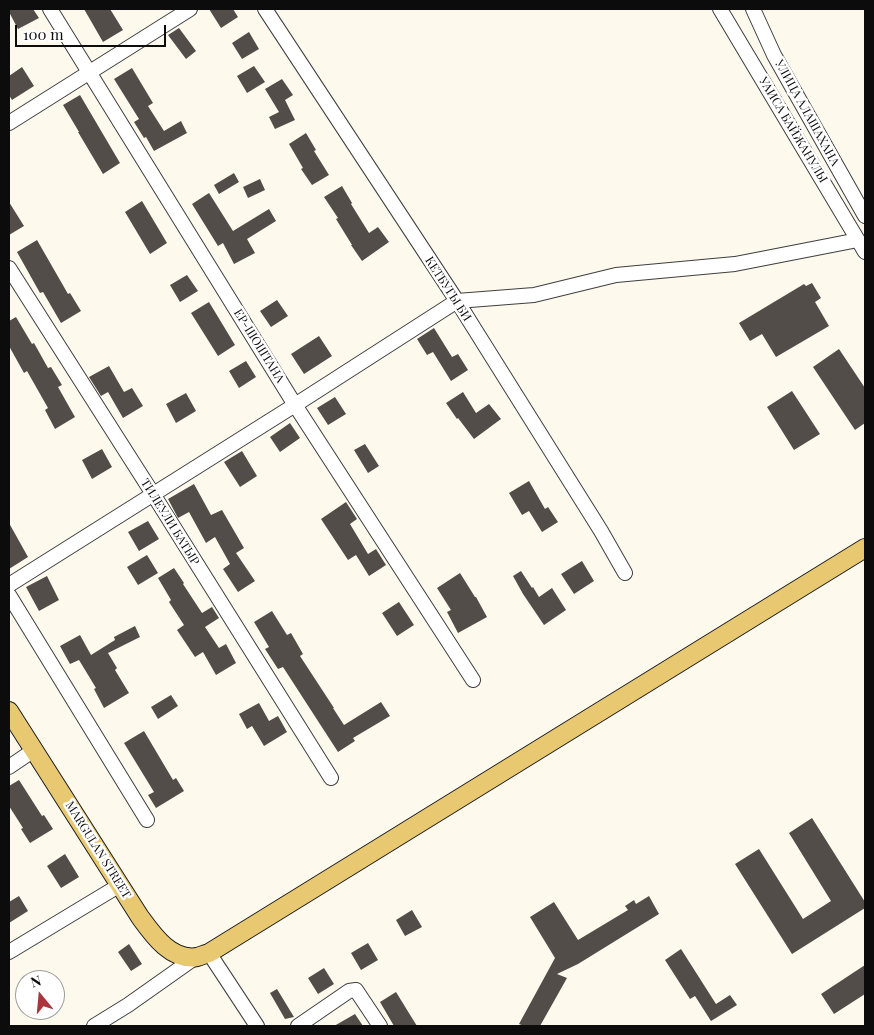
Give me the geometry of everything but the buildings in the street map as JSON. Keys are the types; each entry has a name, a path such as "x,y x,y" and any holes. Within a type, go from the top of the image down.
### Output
{"main road":[{"path":"202,955 865,548"},
{"name":"MARGULAN STREET","path":"9,711 148,928 166,948 178,954 186,956 202,955"}],"street":[{"name":"ЕР-ШОШТАНА","path":"50,9 295,405 473,680"},
{"path":"9,123 190,9"},
{"name":"КЕТБУГЫ БИ","path":"265,9 456,301 625,572"},
{"name":"УАИСА БАЙЖАНУЛЫ","path":"720,9 862,246"},
{"name":"УЛИЦА АЛАШАХАНА","path":"752,9 774,55 865,216"},
{"path":"9,585 456,301 534,295 616,275 735,264 862,246"},
{"name":"ТИЛЕУЛИ БАТЫР","path":"9,268 331,778"},
{"path":"9,595 147,820"},
{"path":"9,767 34,750"},
{"path":"9,952 120,885"},
{"path":"94,1026 202,955 257,1026"},
{"path":"298,1026 350,991 356,990 380,1026"}]}
